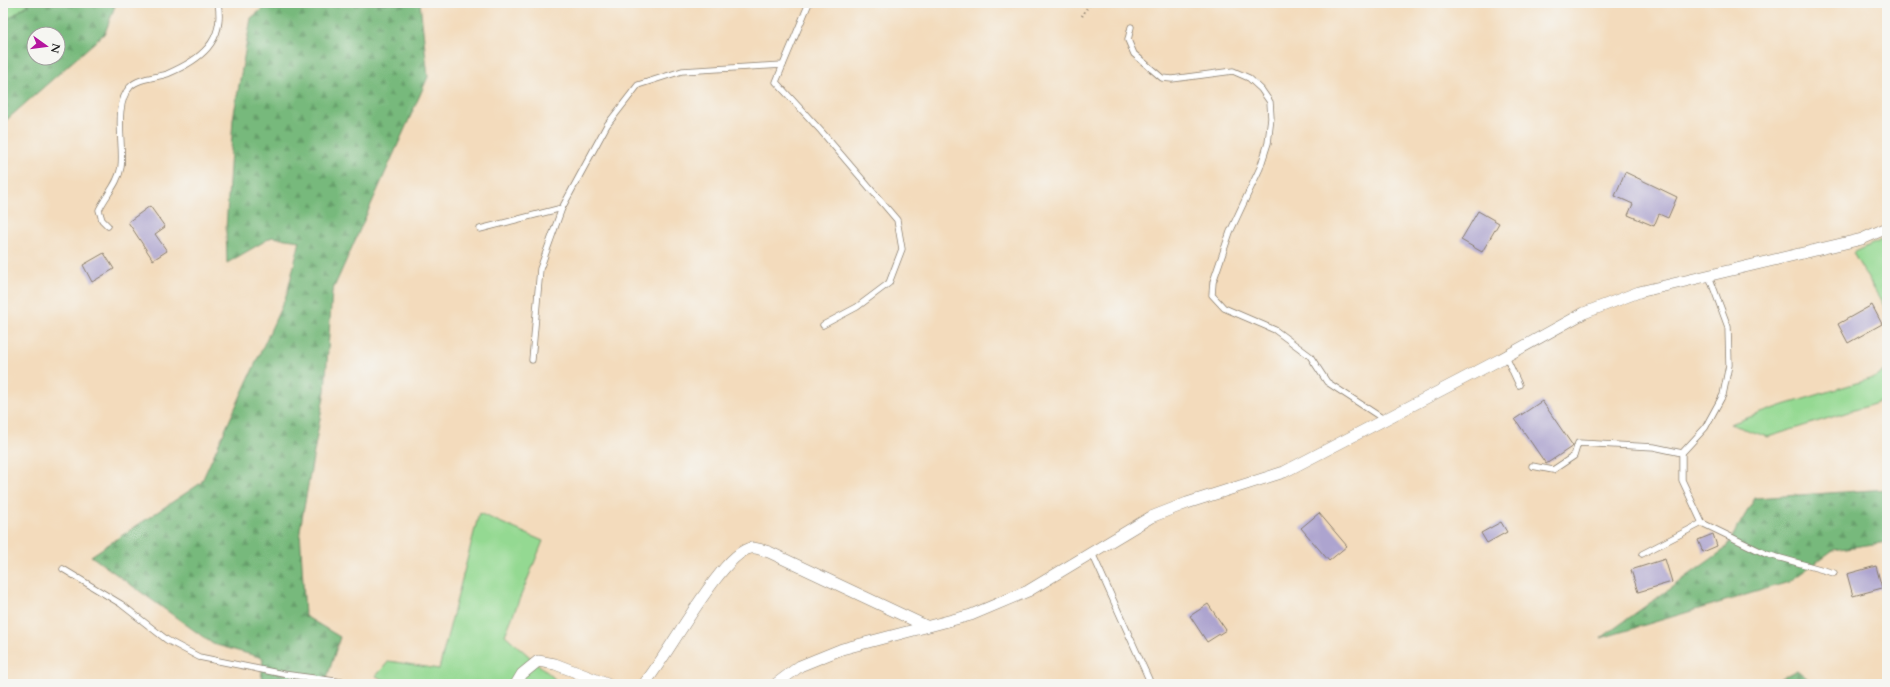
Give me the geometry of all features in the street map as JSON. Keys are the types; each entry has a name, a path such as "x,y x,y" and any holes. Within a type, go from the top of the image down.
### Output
{"street":[{"path":"776,684 800,666 842,649 971,615 1028,591 1151,517 1187,503 1284,472 1506,357 1584,313 1639,292 1862,239 1887,228"},
{"path":"644,684 712,583 738,554 751,548 769,552 926,626"},
{"path":"516,684 522,674 538,661 555,664 607,684"}],"lane":[{"path":"108,226 102,220 99,210 104,199 117,182 120,172 122,105 129,88 135,82 167,74 202,54 212,44 218,32 221,17 218,3"},
{"path":"809,3 776,82 821,131 897,220 902,250 889,283 857,307 823,325"},
{"path":"1131,27 1128,40 1134,54 1162,78 1172,79 1233,71 1249,78 1261,89 1270,102 1271,118 1268,143 1260,168 1228,238 1213,282 1212,295 1224,308 1275,330 1310,356 1327,382 1385,420"},
{"path":"532,360 540,269 562,208 607,125 638,85 682,71 783,65"},
{"path":"480,229 562,208"},
{"path":"1709,276 1728,327 1730,365 1723,395 1705,428 1682,453 1682,480 1702,523 1766,554 1834,573"},
{"path":"1506,357 1519,385"},
{"path":"1532,466 1553,470 1574,456 1578,443 1654,446 1682,453"},
{"path":"1642,554 1702,523"},
{"path":"1092,553 1151,684"},
{"path":"63,569 121,604 168,640 199,657 283,674 358,684"}],"path":[{"path":"1082,16 1090,3"}],"green space":[{"path":"3,3 30,3 3,23"},
{"path":"30,3 116,3 105,33 3,123 3,23"},
{"path":"270,3 420,3 428,77 332,292 325,391 300,530 305,616 340,637 325,684 261,684 263,658 213,644 91,556 201,483 287,294 300,241 272,237 227,263 226,229 233,119 251,18"},
{"path":"1887,237 1887,311 1853,253"},
{"path":"1887,368 1887,400 1768,437 1730,424 1784,405 1876,377"},
{"path":"1887,489 1887,542 1833,550 1789,582 1601,638 1725,549 1755,498"},
{"path":"479,513 543,541 505,635 555,679 551,684 392,684 376,676 389,661 439,669"},
{"path":"1797,670 1814,684 1770,684"}],"building":[{"path":"1625,172 1677,197 1668,218 1659,214 1654,226 1628,215 1633,204 1615,196"},
{"path":"150,206 165,227 155,234 167,251 153,260 128,222"},
{"path":"1478,211 1499,223 1482,252 1461,240"},
{"path":"104,253 114,269 92,282 83,265"},
{"path":"1872,305 1882,324 1848,343 1838,324"},
{"path":"1542,401 1573,446 1546,464 1515,419"},
{"path":"1319,513 1347,546 1329,561 1301,528"},
{"path":"1501,522 1507,532 1487,543 1481,533"},
{"path":"1713,534 1717,546 1703,552 1698,540"},
{"path":"1665,559 1672,582 1638,592 1631,570"},
{"path":"1876,566 1882,588 1853,596 1847,574"},
{"path":"1208,604 1226,630 1207,642 1190,616"}]}
